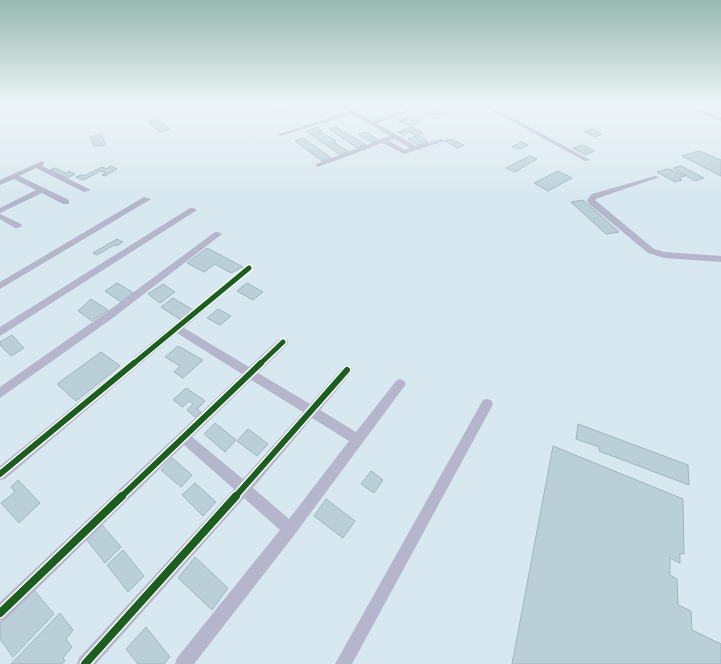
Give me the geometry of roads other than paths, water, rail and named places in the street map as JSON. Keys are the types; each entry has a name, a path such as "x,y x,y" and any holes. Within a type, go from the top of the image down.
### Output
{"street":[{"path":"542,136 587,160"},
{"path":"318,165 394,137 416,149"},
{"path":"384,141 401,152 442,141"},
{"path":"0,182 45,162"},
{"path":"37,166 87,190"},
{"path":"14,176 66,202"},
{"path":"657,178 595,196 591,200 651,251 664,255 721,259"},
{"path":"0,211 42,190"},
{"path":"0,286 148,199"},
{"path":"0,332 193,210"},
{"path":"0,216 18,226"},
{"path":"0,393 107,317 218,234"},
{"path":"0,474 249,268"},
{"path":"176,328 357,440"},
{"path":"0,613 283,342"},
{"path":"85,664 243,489 347,370"},
{"path":"183,664 290,529 400,384"},
{"path":"343,664 488,404"},
{"path":"184,437 290,529"}]}
